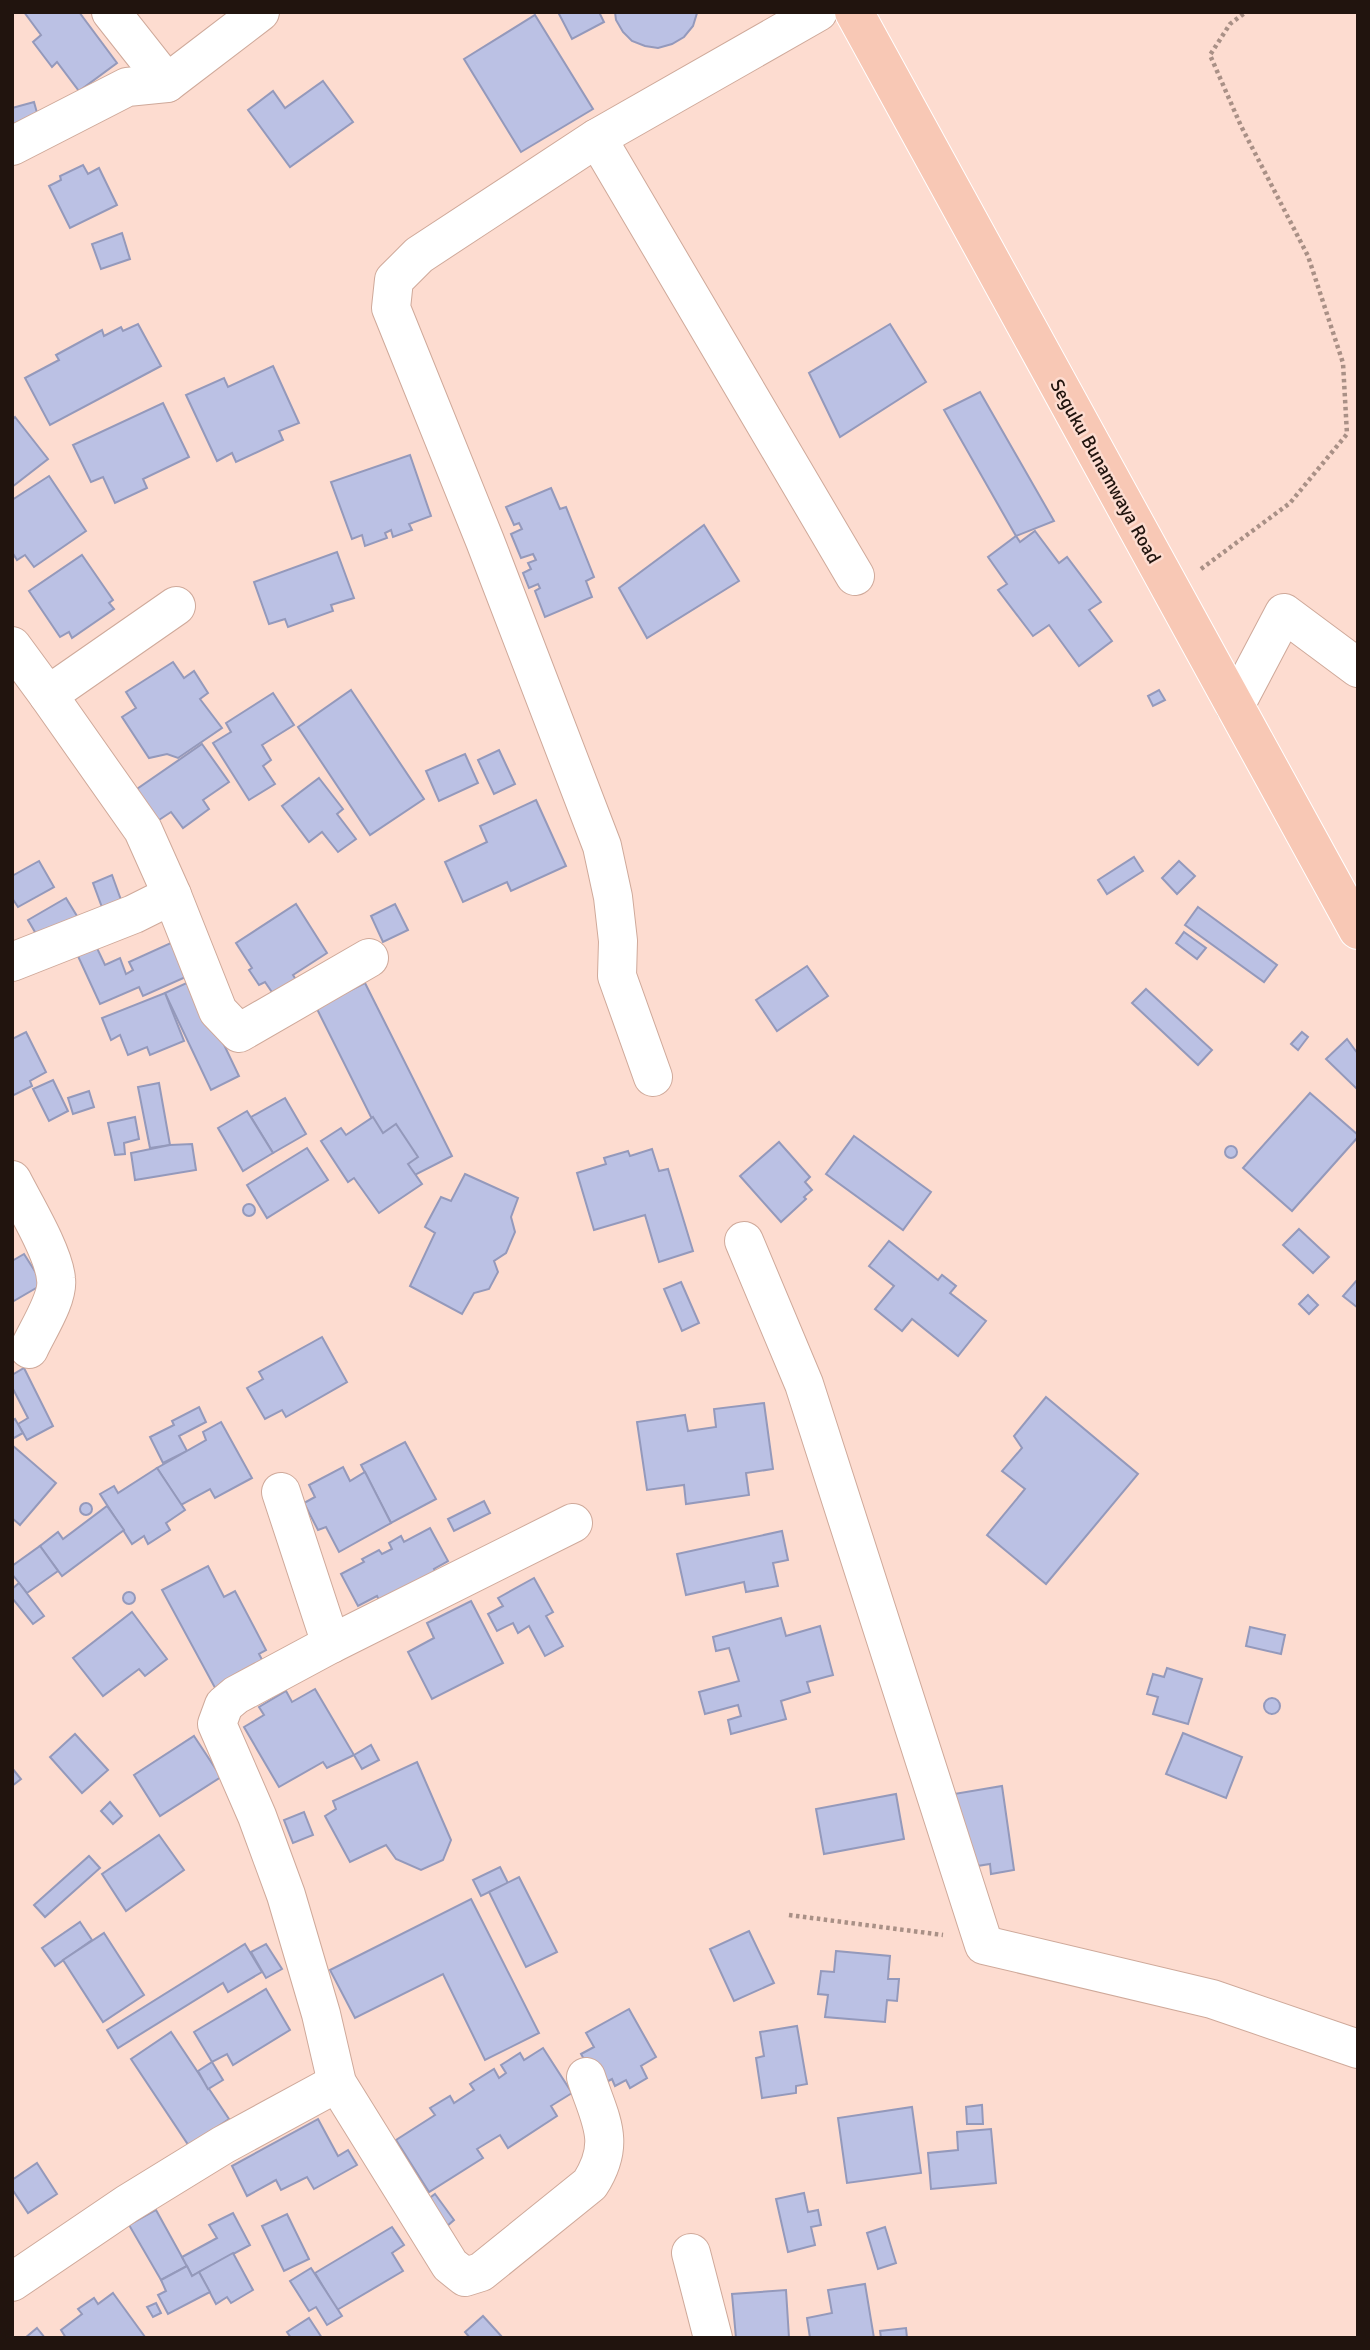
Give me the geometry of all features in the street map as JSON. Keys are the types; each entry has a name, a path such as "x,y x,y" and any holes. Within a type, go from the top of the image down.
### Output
{"main road":[{"name":"Seguku Bunamwaya Road","path":"853,12 1358,930"}],"street":[{"path":"111,12 167,83"},
{"path":"12,146 127,87 167,83 260,12"},
{"path":"653,1077 617,976 617,930 602,846 485,541 391,308 394,280 419,255 597,138 818,12"},
{"path":"597,138 855,576"},
{"path":"48,695 176,606"},
{"path":"1235,706 1284,613 1358,668"},
{"path":"12,646 143,830 218,1011 239,1032 369,958"},
{"path":"12,962 134,914 172,895"},
{"path":"12,1180 49,1254 57,1280 53,1298 29,1349"},
{"path":"744,1241 804,1384 984,1945 1212,1999 1358,2049"},
{"path":"281,1492 331,1644"},
{"path":"573,1523 331,1644 236,1695 224,1704 218,1724 257,1816 286,1895 321,2014 337,2083 450,2265 465,2277 481,2272 590,2184 601,2166 606,2137 586,2077"},
{"path":"12,2282 127,2204 212,2152 337,2083"},
{"path":"691,2253 713,2338"}],"path":[{"path":"1172,590 1290,503 1347,434 1343,363 1308,256 1241,126 1210,55 1230,24 1246,12"},
{"path":"789,1914 931,1933 984,1945"}],"building":[{"path":"24,12 79,12 117,63 79,91 57,62 52,67 33,42 41,35"},
{"path":"558,12 599,12 604,22 572,39"},
{"path":"615,12 697,13 693,26 684,37 658,48 632,41 623,32"},
{"path":"535,15 593,109 521,152 464,59"},
{"path":"323,81 353,122 290,167 248,110 273,91 285,108"},
{"path":"34,102 39,120 12,128 12,108"},
{"path":"83,165 88,174 99,168 117,205 70,228 49,186 61,180 60,176"},
{"path":"122,233 130,259 101,269 92,244"},
{"path":"138,324 161,366 50,425 25,378 59,360 56,355 102,330 104,336 121,327 123,331"},
{"path":"890,324 926,382 840,437 809,373"},
{"path":"273,366 299,423 279,431 283,440 236,462 232,453 217,461 186,395 224,378 228,387"},
{"path":"980,392 1054,521 1016,536 944,410"},
{"path":"163,403 189,457 143,479 147,488 115,503 103,477 91,482 73,445"},
{"path":"15,417 48,459 12,487 12,420"},
{"path":"410,455 431,516 409,524 412,530 393,537 391,530 385,533 387,538 365,546 362,535 352,539 331,482"},
{"path":"49,476 86,531 34,567 25,555 17,560 12,552 12,500"},
{"path":"551,488 560,509 566,507 594,577 586,581 592,597 545,617 535,591 540,588 538,584 529,588 523,573 531,569 528,563 536,560 533,554 521,558 511,534 522,529 519,523 514,525 506,507"},
{"path":"704,525 739,581 647,638 619,588"},
{"path":"1035,531 1059,563 1067,557 1101,602 1089,610 1112,641 1079,666 1049,625 1033,636 998,590 1007,584 988,557 1016,536 1020,542"},
{"path":"337,552 354,598 331,605 333,611 288,627 285,619 269,624 254,582"},
{"path":"82,555 113,600 109,603 114,609 72,638 69,632 60,637 29,591"},
{"path":"173,662 184,678 194,671 208,693 200,699 222,728 178,758 167,754 149,758 122,717 136,708 126,692"},
{"path":"351,690 424,799 370,835 298,727"},
{"path":"1159,690 1165,700 1153,706 1148,696"},
{"path":"273,693 294,725 262,745 271,760 263,766 275,784 249,800 213,743 231,732 226,723"},
{"path":"202,744 229,782 203,800 209,809 183,828 171,812 156,822 134,791"},
{"path":"499,750 515,784 494,794 478,760"},
{"path":"465,754 478,783 439,801 426,771"},
{"path":"319,778 343,809 337,814 356,839 338,852 322,832 309,842 282,806"},
{"path":"536,800 566,866 511,891 507,882 463,902 445,862 487,842 480,826"},
{"path":"1134,857 1143,871 1107,894 1098,880"},
{"path":"39,861 54,887 18,907 12,898 12,876"},
{"path":"1179,861 1195,876 1177,894 1162,878"},
{"path":"112,875 125,911 106,918 93,883"},
{"path":"66,898 80,921 42,944 28,920"},
{"path":"296,904 327,953 293,975 298,983 276,998 265,982 259,985 236,943"},
{"path":"395,904 408,930 383,942 371,916"},
{"path":"1198,907 1277,965 1264,982 1185,925"},
{"path":"1184,932 1206,948 1197,959 1176,943"},
{"path":"173,942 188,976 143,996 139,987 100,1004 77,954 96,946 105,965 120,958 126,974 133,970 129,962"},
{"path":"807,966 828,996 777,1031 756,1000"},
{"path":"193,980 239,1076 211,1090 165,993"},
{"path":"365,983 452,1156 403,1181 316,1007"},
{"path":"1146,989 1212,1050 1198,1065 1132,1003"},
{"path":"165,993 184,1041 150,1055 147,1047 128,1055 120,1035 111,1040 102,1018"},
{"path":"26,1032 46,1072 30,1081 32,1086 12,1096 12,1039"},
{"path":"1302,1032 1308,1037 1298,1050 1291,1044"},
{"path":"1347,1039 1358,1054 1358,1090 1326,1059"},
{"path":"53,1080 68,1111 49,1121 33,1089"},
{"path":"159,1083 170,1145 150,1148 138,1087"},
{"path":"89,1091 94,1107 73,1114 68,1098"},
{"path":"1310,1093 1358,1137 1292,1211 1243,1168"},
{"path":"285,1098 306,1134 273,1153 251,1117"},
{"path":"247,1111 273,1153 243,1171 218,1128"},
{"path":"135,1117 139,1139 124,1143 125,1154 115,1155 108,1123"},
{"path":"373,1117 383,1133 396,1124 418,1157 408,1164 422,1184 379,1213 354,1178 348,1182 321,1141 341,1128 346,1135"},
{"path":"854,1136 931,1192 903,1230 826,1174"},
{"path":"779,1142 810,1177 805,1182 812,1190 781,1222 740,1176"},
{"path":"192,1144 196,1170 135,1180 131,1153 170,1145"},
{"path":"1226,1147 1236,1147 1236,1157 1226,1157"},
{"path":"307,1148 328,1180 267,1218 247,1185"},
{"path":"652,1149 659,1171 668,1169 693,1251 659,1262 645,1215 594,1230 577,1173 606,1164 604,1158 628,1151 630,1156"},
{"path":"465,1174 518,1198 511,1217 515,1232 506,1253 494,1261 498,1272 489,1289 474,1293 462,1314 410,1286 435,1233 425,1227 441,1197 451,1201"},
{"path":"249,1204 255,1210 249,1216 243,1210"},
{"path":"1299,1229 1329,1257 1313,1273 1283,1245"},
{"path":"889,1241 938,1280 942,1275 956,1286 950,1293 986,1321 958,1356 912,1319 902,1331 875,1309 894,1286 869,1266"},
{"path":"24,1254 43,1284 12,1302 12,1261"},
{"path":"1358,1279 1358,1308 1343,1296"},
{"path":"681,1282 699,1323 682,1331 664,1289"},
{"path":"1308,1295 1318,1305 1309,1314 1299,1304"},
{"path":"322,1337 347,1382 286,1417 282,1410 265,1419 247,1388 263,1379 259,1372"},
{"path":"24,1368 53,1426 27,1440 18,1424 28,1418 12,1387 12,1375"},
{"path":"1046,1397 1138,1474 1046,1584 987,1535 1025,1489 1002,1471 1022,1448 1014,1436"},
{"path":"764,1403 773,1469 746,1473 749,1495 686,1504 684,1485 647,1490 637,1422 685,1415 688,1431 716,1427 714,1409"},
{"path":"199,1407 206,1422 179,1436 187,1451 163,1463 150,1437 174,1425 172,1421"},
{"path":"15,1419 23,1433 12,1439 12,1421"},
{"path":"221,1422 252,1478 215,1498 210,1489 181,1505 157,1468 206,1440 203,1432"},
{"path":"405,1442 436,1499 391,1523 361,1465"},
{"path":"12,1445 56,1483 20,1525 12,1518"},
{"path":"343,1467 350,1481 365,1472 391,1523 339,1552 326,1527 318,1530 304,1503 315,1497 309,1485"},
{"path":"157,1468 185,1510 166,1523 170,1530 148,1544 144,1536 132,1544 100,1494 114,1486 118,1493"},
{"path":"484,1501 490,1513 454,1531 448,1519"},
{"path":"86,1503 92,1509 86,1515 80,1509"},
{"path":"107,1506 124,1530 62,1576 40,1546 58,1532 63,1539"},
{"path":"430,1528 448,1561 434,1569 438,1577 382,1607 377,1596 358,1606 341,1574 364,1562 362,1559 379,1550 382,1554 392,1549 389,1543 401,1536 404,1542"},
{"path":"782,1531 788,1560 773,1563 778,1586 746,1592 744,1582 686,1595 677,1554"},
{"path":"40,1546 58,1571 27,1593 12,1574 12,1566"},
{"path":"208,1566 224,1597 235,1591 266,1650 259,1654 268,1671 220,1697 162,1590"},
{"path":"534,1578 553,1612 546,1616 563,1646 545,1656 529,1626 518,1633 513,1623 497,1631 488,1614 503,1606 498,1598"},
{"path":"19,1583 44,1616 33,1624 12,1598 12,1589"},
{"path":"129,1592 135,1598 129,1604 123,1598"},
{"path":"471,1601 503,1663 432,1699 408,1652 434,1638 427,1623"},
{"path":"132,1612 167,1659 145,1676 139,1669 103,1696 73,1658"},
{"path":"781,1618 786,1636 820,1626 833,1675 807,1682 810,1692 781,1701 786,1719 731,1734 728,1720 741,1716 738,1705 705,1714 699,1692 739,1681 729,1648 716,1651 713,1637"},
{"path":"1250,1627 1285,1635 1281,1654 1246,1646"},
{"path":"1167,1668 1202,1679 1188,1724 1153,1714 1158,1697 1147,1694 1153,1674 1164,1677"},
{"path":"315,1689 354,1755 327,1768 323,1762 279,1787 244,1727 264,1715 259,1707 286,1691 292,1702"},
{"path":"1269,1698 1275,1698 1280,1706 1278,1712 1269,1714 1264,1709 1264,1703"},
{"path":"1183,1733 1242,1757 1226,1798 1166,1774"},
{"path":"75,1734 108,1770 82,1793 50,1757"},
{"path":"194,1736 221,1777 160,1816 134,1775"},
{"path":"371,1745 379,1760 362,1769 354,1755"},
{"path":"417,1762 451,1840 443,1860 421,1870 396,1859 386,1845 350,1862 325,1816 336,1809 333,1801"},
{"path":"12,1768 21,1779 12,1786"},
{"path":"1002,1786 1014,1870 991,1874 990,1864 965,1868 954,1794"},
{"path":"896,1794 904,1839 824,1854 816,1809"},
{"path":"110,1802 122,1816 113,1824 101,1811"},
{"path":"304,1812 313,1835 293,1843 284,1820"},
{"path":"159,1835 184,1870 126,1911 102,1874"},
{"path":"89,1856 100,1868 45,1917 34,1905"},
{"path":"500,1867 508,1883 481,1896 473,1880"},
{"path":"519,1877 557,1952 526,1967 489,1892"},
{"path":"471,1899 539,2033 485,2060 443,1974 355,2018 330,1970"},
{"path":"80,1922 92,1940 55,1966 42,1948"},
{"path":"749,1931 774,1983 734,2001 710,1949"},
{"path":"104,1933 144,1995 103,2022 63,1960"},
{"path":"245,1944 262,1972 228,1992 223,1983 118,2048 107,2030"},
{"path":"266,1944 282,1969 266,1978 251,1952"},
{"path":"836,1951 890,1956 888,1979 899,1979 897,2001 887,2000 885,2022 825,2017 828,1995 818,1994 821,1971 834,1972"},
{"path":"266,1989 290,2030 233,2065 227,2054 212,2062 194,2032"},
{"path":"629,2009 656,2057 641,2066 647,2078 630,2088 626,2080 615,2086 612,2079 599,2086 581,2054 594,2047 586,2033"},
{"path":"797,2026 807,2084 796,2086 796,2093 762,2098 756,2058 764,2056 760,2032"},
{"path":"171,2032 229,2119 189,2146 131,2059"},
{"path":"543,2048 572,2093 551,2106 557,2116 508,2148 500,2135 477,2149 483,2158 429,2192 396,2140 435,2115 430,2108 450,2096 454,2103 474,2090 470,2084 494,2069 499,2078 506,2073 501,2065 520,2053 524,2060"},
{"path":"212,2062 223,2080 208,2089 198,2071"},
{"path":"982,2105 983,2124 967,2124 966,2107"},
{"path":"912,2107 921,2173 847,2183 838,2118"},
{"path":"318,2119 338,2156 348,2150 357,2165 314,2189 307,2177 281,2190 276,2180 247,2196 232,2166"},
{"path":"991,2129 996,2183 931,2189 928,2153 958,2150 957,2132"},
{"path":"37,2163 57,2194 28,2213 12,2189 12,2180"},
{"path":"804,2193 808,2212 818,2210 821,2225 811,2227 815,2245 788,2252 776,2199"},
{"path":"435,2194 454,2220 446,2227 427,2200"},
{"path":"156,2210 187,2266 161,2280 129,2225"},
{"path":"233,2213 250,2245 192,2276 182,2257 217,2238 209,2225"},
{"path":"287,2214 309,2259 284,2271 262,2226"},
{"path":"392,2227 404,2245 392,2253 403,2271 337,2310 315,2273"},
{"path":"885,2227 896,2263 878,2269 867,2233"},
{"path":"233,2253 253,2290 231,2303 227,2297 216,2304 199,2272"},
{"path":"187,2266 192,2276 199,2272 210,2292 168,2314 158,2295 166,2291 161,2280"},
{"path":"311,2268 342,2316 327,2325 316,2307 309,2311 290,2281"},
{"path":"865,2284 874,2338 810,2338 807,2318 832,2313 828,2290"},
{"path":"786,2290 789,2338 736,2338 732,2294"},
{"path":"113,2293 145,2337 66,2338 61,2330 82,2314 78,2309 94,2298 98,2304"},
{"path":"156,2303 161,2313 153,2317 147,2307"},
{"path":"483,2316 503,2338 470,2338 465,2332"},
{"path":"309,2318 322,2338 291,2338 287,2332"},
{"path":"37,2328 45,2338 25,2338"},
{"path":"906,2328 907,2338 881,2338 880,2331"}]}
